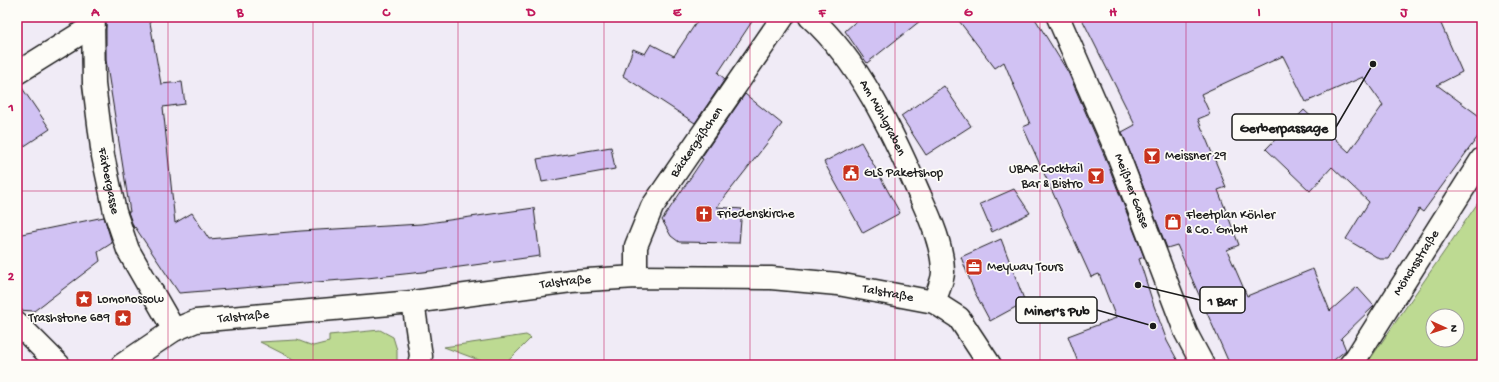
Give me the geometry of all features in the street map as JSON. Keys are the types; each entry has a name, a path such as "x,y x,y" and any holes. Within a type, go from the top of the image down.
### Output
{"street":[{"name":"Bäckergäßchen","path":"636,277 636,246 652,208 783,17"},
{"name":"Am Mühlgraben","path":"810,17 826,31 848,60 872,98 905,160 928,213 939,249 943,274 934,302"},
{"name":"Meißner Gasse","path":"1058,17 1117,152 1186,332 1204,365"},
{"path":"17,73 93,21"},
{"name":"Färbergasse","path":"93,21 95,91 103,156 115,212 128,250 174,330"},
{"name":"Mönchsstraße","path":"1350,365 1356,358 1482,159"},
{"name":"Talstraße","path":"122,365 174,330 196,321 413,302 571,281 636,277 779,278 838,284 905,295 934,302 959,318 990,365"},
{"path":"413,302 421,356 419,365"},
{"path":"17,323 59,365"}],"green space":[{"path":"1482,197 1482,352 1472,365 1366,365"},
{"path":"380,330 393,337 397,350 397,365 305,365 260,342 297,340 313,346 329,342 329,335"},
{"path":"526,335 531,338 504,365 492,365 444,347"}],"building":[{"path":"124,17 149,17 161,84 182,82 185,104 163,107 175,223 192,213 209,239 301,231 421,224 534,208 540,256 367,278 179,293 135,227 134,228 128,212 130,212 106,60 106,20"},
{"path":"700,17 755,17 718,73 725,79 695,123 623,76 633,49 645,54 651,44 674,56"},
{"path":"861,17 925,17 867,63 845,31"},
{"path":"956,17 1034,17 1068,72 1105,157 1144,257 1139,259 1153,303 1167,341 1180,365 1079,365 1068,336 1116,318 1099,274 1091,277 1023,127 1030,124 1004,62 995,68"},
{"path":"1081,17 1438,17 1462,72 1437,85 1482,118 1482,131 1423,212 1419,209 1389,259 1380,259 1346,239 1369,202 1332,167 1310,191 1266,149 1304,110 1349,152 1383,105 1363,77 1306,102 1283,56 1201,94 1210,114 1198,119 1226,187 1218,190 1239,245 1227,250 1247,296 1313,269 1330,311 1357,287 1374,306 1341,338 1346,350 1328,365 1230,365 1177,245 1167,248 1122,132 1135,125"},
{"path":"17,85 20,85 50,129 17,151"},
{"path":"944,86 971,126 926,155 901,116"},
{"path":"745,94 782,124 717,207 742,209 739,243 679,242 671,236 662,220 703,159 701,158"},
{"path":"861,142 900,213 863,233 824,162"},
{"path":"611,147 615,169 542,182 537,159"},
{"path":"1014,189 1030,213 992,232 980,204"},
{"path":"104,217 112,243 98,252 100,261 34,311 17,310 17,235"},
{"path":"1001,239 1025,302 990,321 974,291 961,257"}],"place":[{"name":"Gerberpassage","path":"1373,64"},
{"name":"Meissner 29","path":"1152,156"},
{"name":"GLS Paketshop","path":"851,173"},
{"name":"UBAR Cocktail Bar & Bistro","path":"1096,176"},
{"name":"Friedenskirche","path":"704,214"},
{"name":"Fleetplan Köhler & Co. GmbH","path":"1173,222"},
{"name":"Meyway Tours","path":"974,267"},
{"name":"1 Bar","path":"1138,285"},
{"name":"Lomonossow","path":"84,299"},
{"name":"Trashstone 689","path":"123,318"},
{"name":"Miner's Pub","path":"1153,326"}]}
